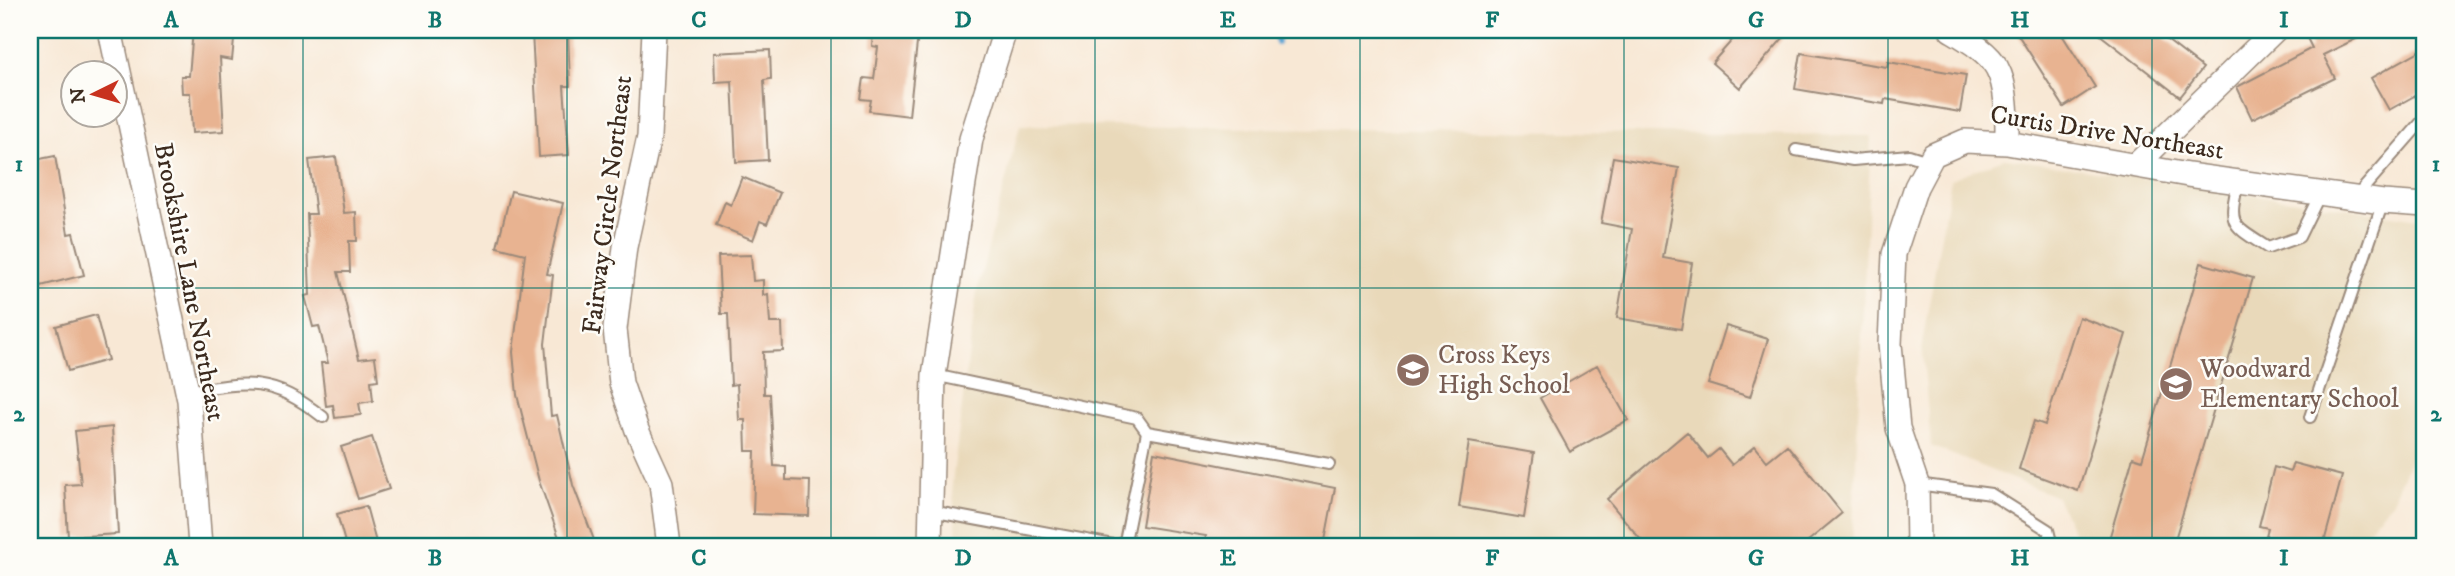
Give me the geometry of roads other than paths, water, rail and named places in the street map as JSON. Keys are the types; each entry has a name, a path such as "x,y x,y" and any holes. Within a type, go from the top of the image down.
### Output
{"street":[{"name":"Brookshire Lane Northeast","path":"110,30 187,392 200,546"},
{"name":"Fairway Circle Northeast","path":"654,30 649,137 625,247 615,329 621,383 637,430 661,483 670,546"},
{"path":"930,546 934,375 971,139 1005,30"},
{"path":"1951,30 1972,44 1997,67 2005,101 2007,143"},
{"path":"2136,165 2266,32"},
{"name":"Curtis Drive Northeast","path":"1928,161 1933,155 1965,141 2007,143 2238,181 2383,202 2425,205"},
{"path":"1918,546 1917,484 1898,428 1890,344 1894,254 1928,161"}],"lane":[{"path":"2355,198 2425,118"},
{"path":"1796,150 1853,160 1909,155 1928,161"},
{"path":"2238,181 2231,214 2237,228 2268,248 2298,237 2321,192"},
{"path":"2310,417 2383,202"},
{"path":"934,375 1138,418 1147,432 1124,546"},
{"path":"187,392 227,385 261,385 294,394 323,417"},
{"path":"1147,432 1329,464"},
{"path":"1917,484 1991,494 2048,530 2052,546"},
{"path":"931,511 1118,546"}],"waterway":[{"path":"1276,30 1277,43"}],"place":[{"name":"Cross Keys High School","path":"1413,370"},
{"name":"Woodward Elementary School","path":"2176,384"}]}
